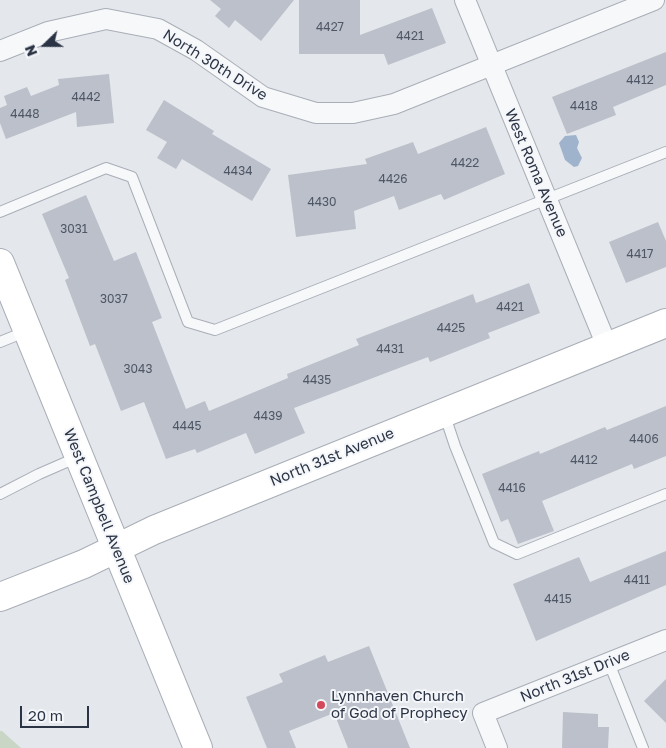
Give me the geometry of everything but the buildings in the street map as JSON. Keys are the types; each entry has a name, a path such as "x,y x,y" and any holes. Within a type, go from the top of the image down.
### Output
{"street":[{"name":"West Roma Avenue","path":"465,0 607,346"},
{"name":"North 30th Drive","path":"0,51 48,32 106,19 158,28 196,50 263,98 316,114 353,113 394,104 491,67 654,0"},
{"name":"West Campbell Avenue","path":"0,263 198,748"},
{"name":"North 31st Avenue","path":"0,597 163,526 666,323"},
{"name":"North 31st Drive","path":"497,748 483,713 666,640"}],"lane":[{"path":"0,212 106,168 132,177 188,322 215,330 666,152"},
{"path":"0,342 28,331"},
{"path":"444,412 494,543 517,554 666,494"},
{"path":"0,494 38,474 79,457"},
{"path":"609,663 643,748"}],"green space":[{"path":"0,731 2,731 21,748 0,748"}],"water":[{"path":"576,135 579,142 577,148 582,158 578,166 574,167 565,160 559,143 565,136"}],"place":[{"name":"Lynnhaven Church of God of Prophecy","path":"321,705"}]}
